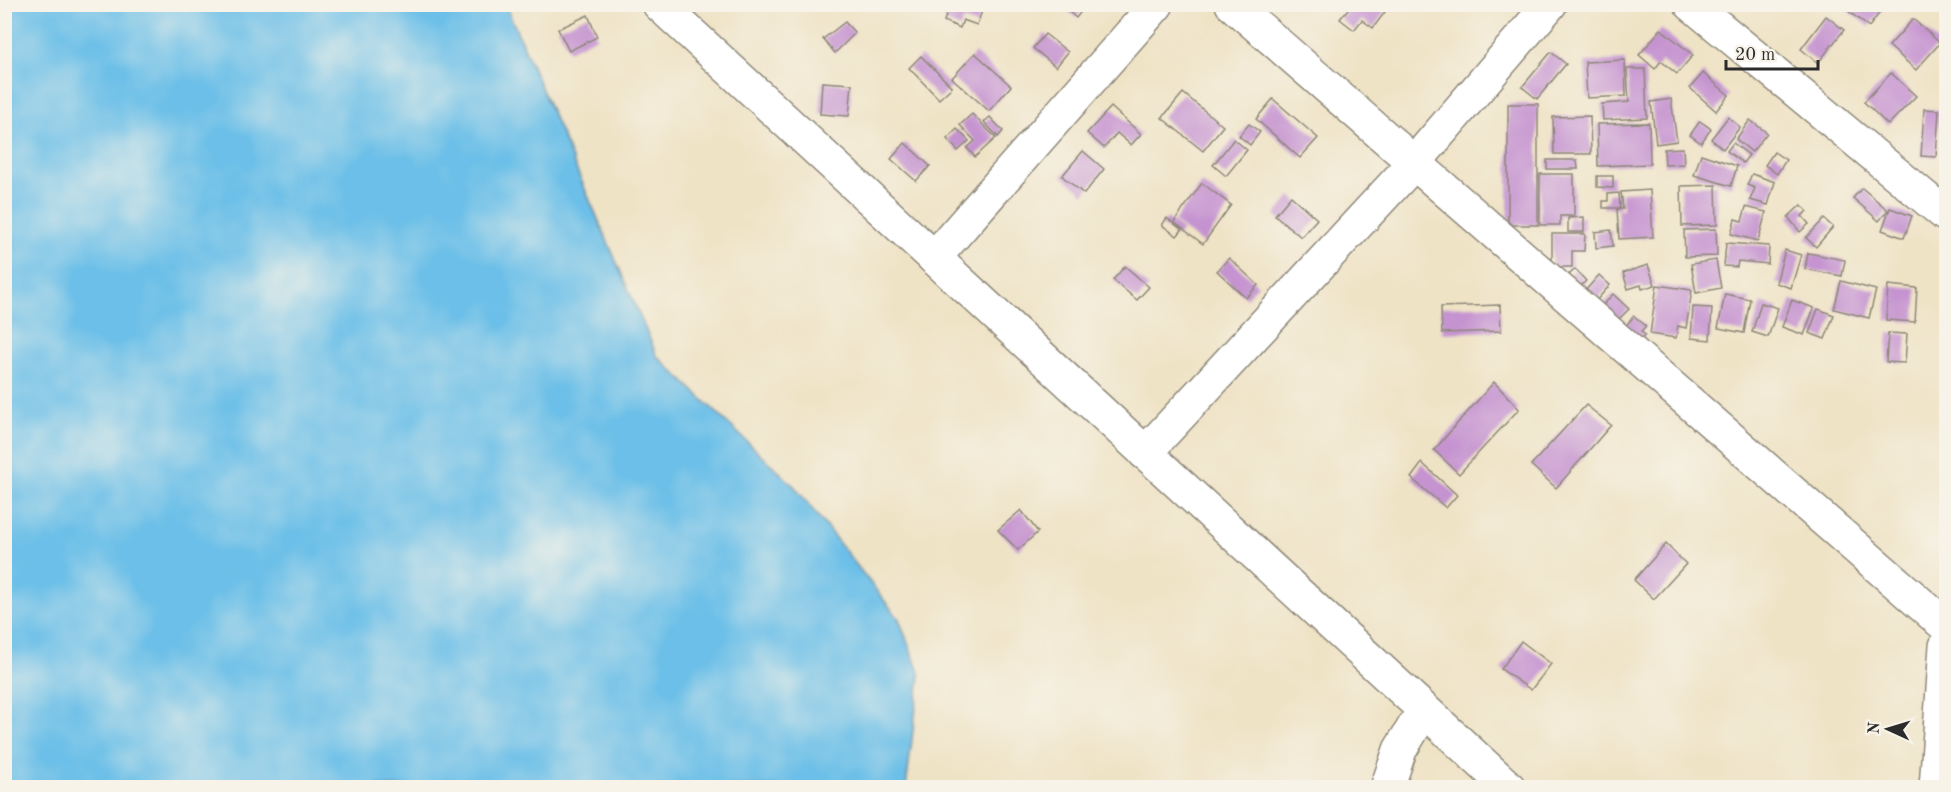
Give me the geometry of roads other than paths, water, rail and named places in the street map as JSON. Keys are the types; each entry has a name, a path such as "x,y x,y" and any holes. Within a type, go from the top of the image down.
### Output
{"street":[{"path":"659,4 1509,788"},
{"path":"1232,4 1947,626"},
{"path":"1145,453 1414,163 1550,4"},
{"path":"1691,4 1947,215"},
{"path":"934,258 1143,9"},
{"path":"1936,788 1947,646"},
{"path":"1387,788 1400,750 1424,710"}],"water":[{"path":"5,4 508,5 509,13 657,356 794,486 899,619 920,675 906,787 5,787"}]}
